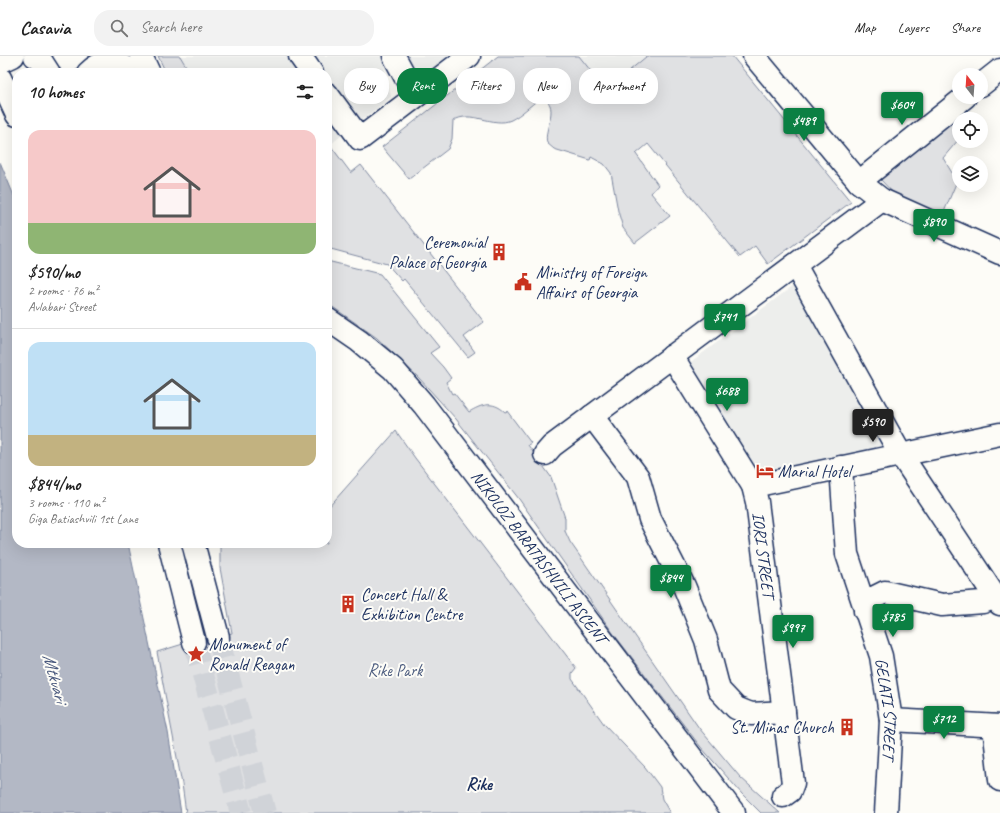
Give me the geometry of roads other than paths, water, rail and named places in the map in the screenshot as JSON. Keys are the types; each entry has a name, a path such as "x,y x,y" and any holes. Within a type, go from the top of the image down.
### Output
{"street":[{"path":"0,62 13,56"},
{"path":"35,56 40,59 46,68"},
{"path":"300,56 308,68"},
{"path":"394,56 400,68"},
{"path":"754,56 859,182 882,200 1000,253"},
{"path":"448,71 465,57"},
{"path":"95,68 100,64 114,63 128,63 138,68"},
{"path":"988,79 1000,70"},
{"path":"0,78 12,104"},
{"path":"332,101 360,139 406,104"},
{"path":"859,182 956,104"},
{"path":"545,454 552,446 882,200"},
{"path":"795,265 901,455 999,602"},
{"name":"NIKOLOZ BARATASHVILI ASCENT","path":"332,322 359,341 392,369 424,405 734,813"},
{"name":"IORI STREET","path":"672,356 753,486 757,502 793,783 790,791 782,796"},
{"path":"592,416 638,477 650,519 684,586 706,640 719,690 736,708 751,714 784,712"},
{"path":"753,486 901,455 999,429"},
{"name":"GELATI STREET","path":"841,467 847,554 881,656 890,720 886,813"},
{"path":"170,548 194,642"},
{"path":"194,548 218,637"},
{"path":"208,548 208,600"},
{"path":"865,610 871,600 885,592 942,605 999,602"},
{"path":"890,720 997,726 1000,780"}],"water":[{"name":"Mtkvari","path":"0,162 12,191 12,548 129,548 168,732 181,813 0,813"}],"tunnel":[{"path":"218,637 265,813"},
{"path":"194,642 241,813"}],"place":[{"name":"Ceremonial Palace of Georgia","path":"499,252"},
{"name":"Ministry of Foreign Affairs of Georgia","path":"523,282"},
{"name":"Marial Hotel","path":"765,471"},
{"name":"Concert Hall & Exhibition Centre","path":"348,604"},
{"name":"Monument of Ronald Reagan","path":"196,654"},
{"name":"St. Minas Church","path":"847,727"}],"district":[{"name":"Rike","path":"479,784"}],"park label":[{"name":"Rike Park","path":"395,670"}]}
